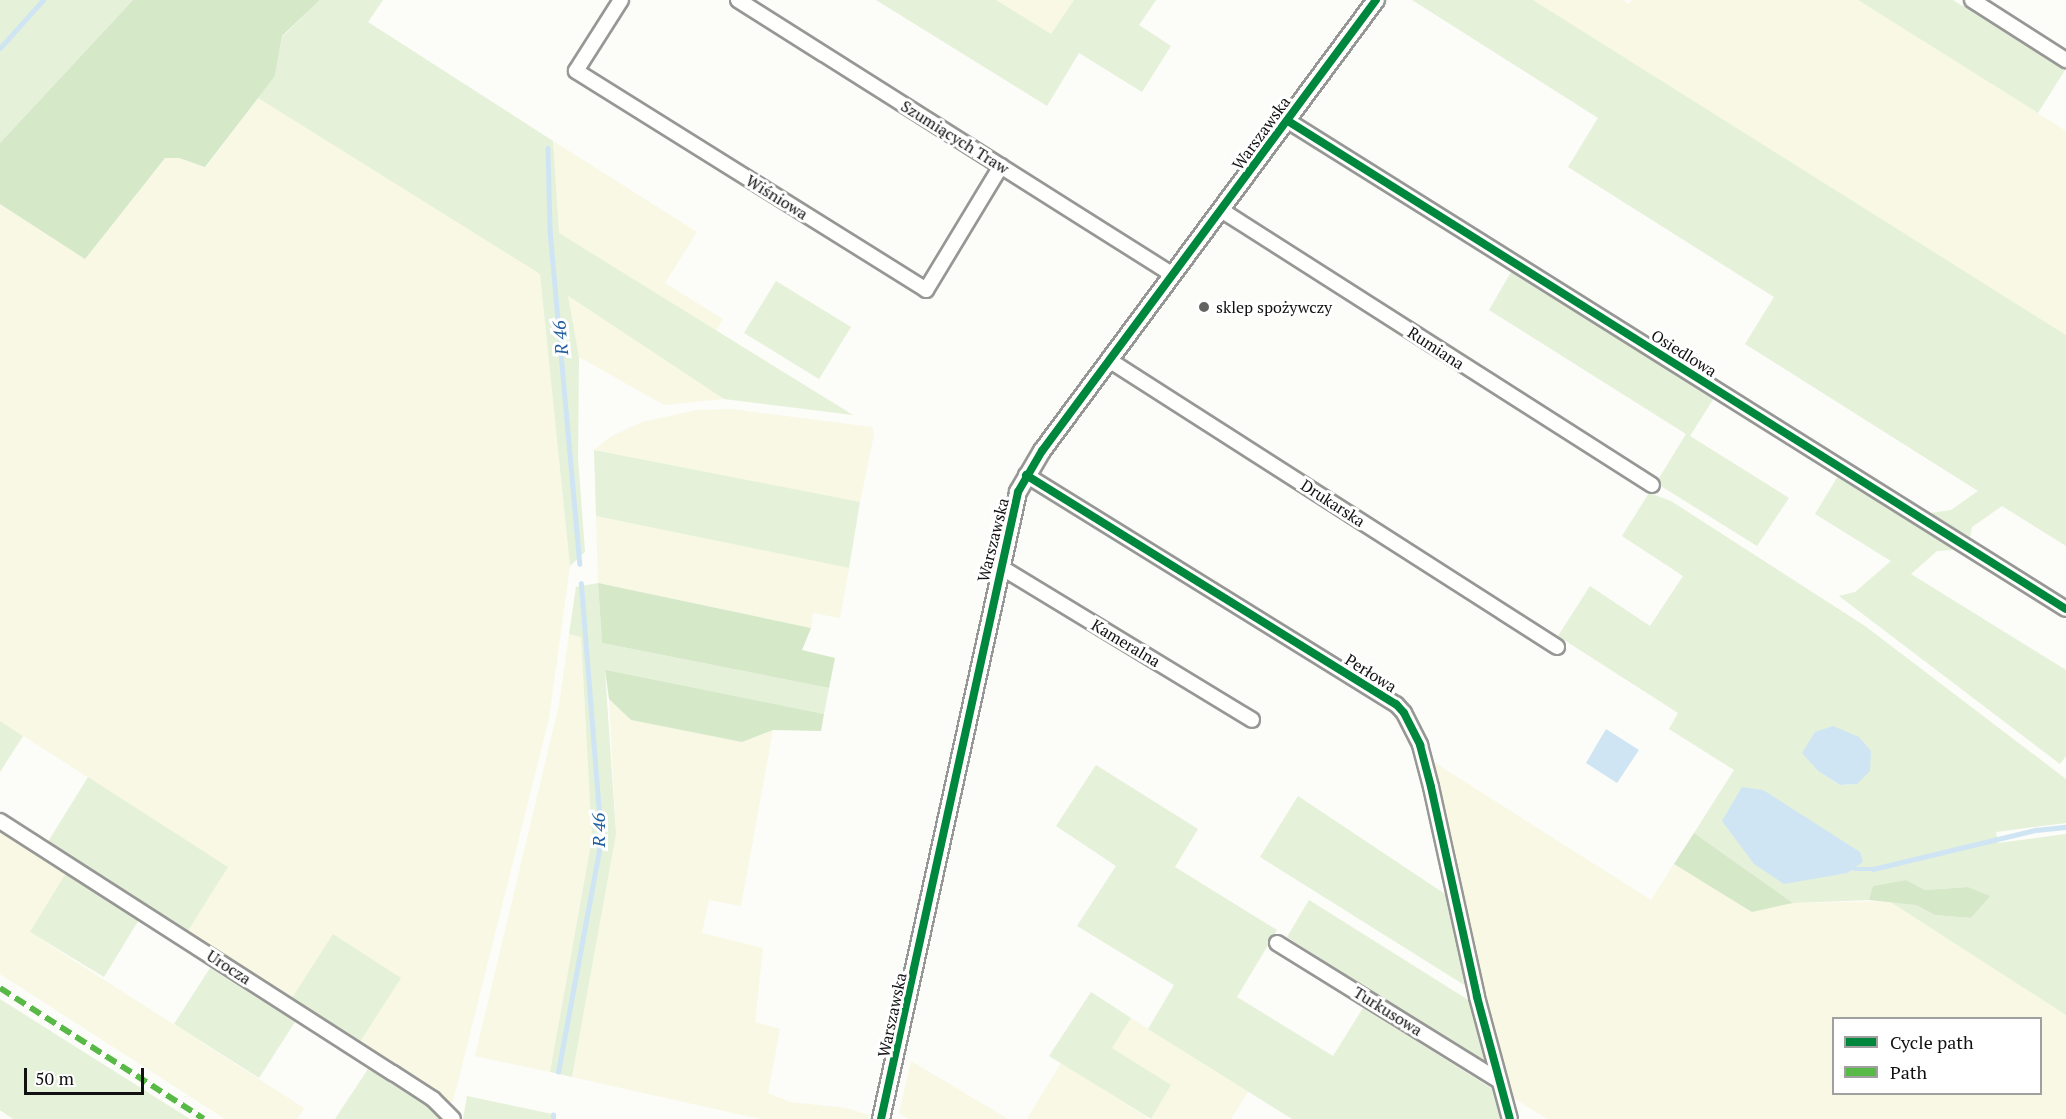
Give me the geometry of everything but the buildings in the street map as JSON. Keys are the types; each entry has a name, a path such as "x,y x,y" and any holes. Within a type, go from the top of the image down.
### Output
{"street":[{"name":"Wiśniowa","path":"621,0 576,71 926,290 1001,166"},
{"name":"Szumiących Traw","path":"738,0 1173,274"},
{"name":"Warszawska","path":"881,1119 999,566 1012,510 1026,476 1109,360 1376,0"},
{"path":"1971,0 2066,60"},
{"name":"Osiedlowa","path":"1288,121 2066,609"},
{"name":"Rumiana","path":"1221,210 1652,485"},
{"name":"Drukarska","path":"1109,360 1557,647"},
{"name":"Perłowa","path":"1026,476 1396,704 1404,713 1420,746 1431,787 1498,1080 1510,1119"},
{"name":"Kameralna","path":"999,566 1252,720"},
{"name":"Urocza","path":"0,821 403,1079 433,1099 453,1119"},
{"name":"Turkusowa","path":"1277,942 1498,1080"}],"green space":[{"path":"0,0 133,0 0,143"},
{"path":"133,0 320,0 282,36 275,76 205,167 179,158 165,158 85,259 0,204 0,143"},
{"path":"320,0 383,0 368,22 553,141 559,233 853,415 724,399 568,296 579,357 578,458 585,552 570,566 540,274 258,98 275,76 282,37"},
{"path":"876,0 996,0 1051,34 1074,0 1156,0 1139,25 1171,46 1142,92 1079,53 1047,106"},
{"path":"996,0 1074,0 1051,34"},
{"path":"1412,0 1533,0 2066,335 2066,546 2002,506 1972,527 1970,537 1930,513 1951,510 1978,491 1745,344 1774,297 1568,167 1598,118"},
{"path":"1533,0 1623,0 1629,4 1632,0 1858,0 2066,131 2066,335"},
{"path":"1858,0 1953,0 2065,70 2038,113"},
{"path":"258,98 540,274 570,566 549,718 453,1101 448,1103 358,1045 400,978 333,934 290,1001 186,934 228,867 0,721 0,204 85,258 165,158 179,158 206,167"},
{"path":"553,141 697,232 665,283 723,319 716,331 559,233"},
{"path":"1511,272 1714,398 1690,436 1789,498 1757,546 1656,483 1686,434 1489,310"},
{"path":"776,281 851,327 819,379 744,333"},
{"path":"567,296 724,399 664,405 579,357"},
{"path":"731,409 872,427 874,435 860,502 594,450 612,436 642,422 697,410"},
{"path":"594,450 860,502 849,568 596,516"},
{"path":"1838,476 1954,550 1937,551 1911,574 2066,670 2066,756 2060,764 1839,596 1855,592 1891,561 1815,514"},
{"path":"1649,493 1671,501 1865,626 2066,779 2066,823 1996,832 1998,843 2066,834 2066,1015 1889,901 1916,905 1935,915 1971,918 1989,896 1968,887 1925,890 1906,880 1874,886 1869,900 1793,903 1694,833 1734,770 1669,729 1678,713 1558,636 1590,586 1650,626 1683,576 1622,536","holes":["1815,732 1857,784 1840,785 1818,771 1803,753"]},
{"path":"596,516 849,568 840,618 813,613 811,628 598,583"},
{"path":"598,583 602,643 829,688 824,714 605,671 616,834 572,1077 550,1072 592,838 581,637 569,634 576,587"},
{"path":"598,583 811,628 802,650 835,658 829,688 602,643"},
{"path":"569,634 581,637 592,838 550,1072 475,1056 559,705"},
{"path":"605,670 824,714 821,731 773,730 742,742 631,720 609,699"},
{"path":"609,699 631,720 742,742 773,730 741,906 709,900 702,933 763,948 755,1022 780,1029 768,1093 790,1102 846,1108 869,1115 868,1119 760,1119 572,1077 616,834"},
{"path":"0,721 23,736 0,772"},
{"path":"1432,761 1651,900 1674,864 1752,911 1793,903 1889,901 2066,1015 2066,1119 1547,1119 1509,1095"},
{"path":"1096,765 1198,829 1175,867 1277,930 1237,997 1333,1056 1363,1008 1496,1091 1504,1119 1292,1119 1148,1029 1174,985 1077,926 1116,866 1056,826"},
{"path":"88,777 228,867 186,934 46,845"},
{"path":"1298,796 1448,896 1469,988 1260,857"},
{"path":"0,830 66,873 31,933 304,1108 298,1119 225,1119 0,974"},
{"path":"1694,833 1793,903 1752,912 1674,864"},
{"path":"66,873 140,918 104,977 30,932"},
{"path":"1906,880 1925,890 1968,887 1990,896 1971,918 1935,915 1916,905 1869,900 1873,886"},
{"path":"1309,900 1470,1001 1491,1069 1287,937"},
{"path":"333,934 401,978 358,1045 290,1001"},
{"path":"210,968 295,1022 259,1078 174,1024"},
{"path":"1091,992 1131,1018 1112,1048 1171,1085 1151,1119 1049,1056"},
{"path":"0,999 190,1119 13,1119 0,1110"},
{"path":"1131,1018 1248,1092 1231,1119 1151,1119 1171,1085 1112,1048"},
{"path":"911,1061 1008,1119 908,1119 899,1113"},
{"path":"1061,1063 1149,1119 1027,1119"},
{"path":"368,1069 439,1114 442,1119 335,1119"},
{"path":"467,1096 552,1114 552,1119 463,1119"}],"water":[{"path":"1833,726 1859,737 1871,751 1870,771 1857,784 1840,785 1818,771 1802,753 1815,732"},
{"path":"1606,729 1639,750 1617,783 1586,763"},
{"path":"1742,787 1763,790 1860,852 1863,862 1847,873 1784,884 1754,864 1722,821"}],"waterway":[{"path":"0,48 43,0"},
{"name":"R 46","path":"548,148 550,230 580,564"},
{"name":"R 46","path":"558,1072 601,839 581,584"},
{"path":"1854,869 1873,869 2036,830 2066,827"}],"marked path":[{"path":"0,988 204,1119"}],"cycle path":[{"path":"881,1119 1018,492 1042,451 1376,0"},
{"path":"1288,121 2066,609"},
{"path":"1026,475 1396,704 1404,713 1420,745 1431,787 1477,997 1510,1119"}],"place":[{"name":"sklep spożywczy","path":"1204,307"}]}
